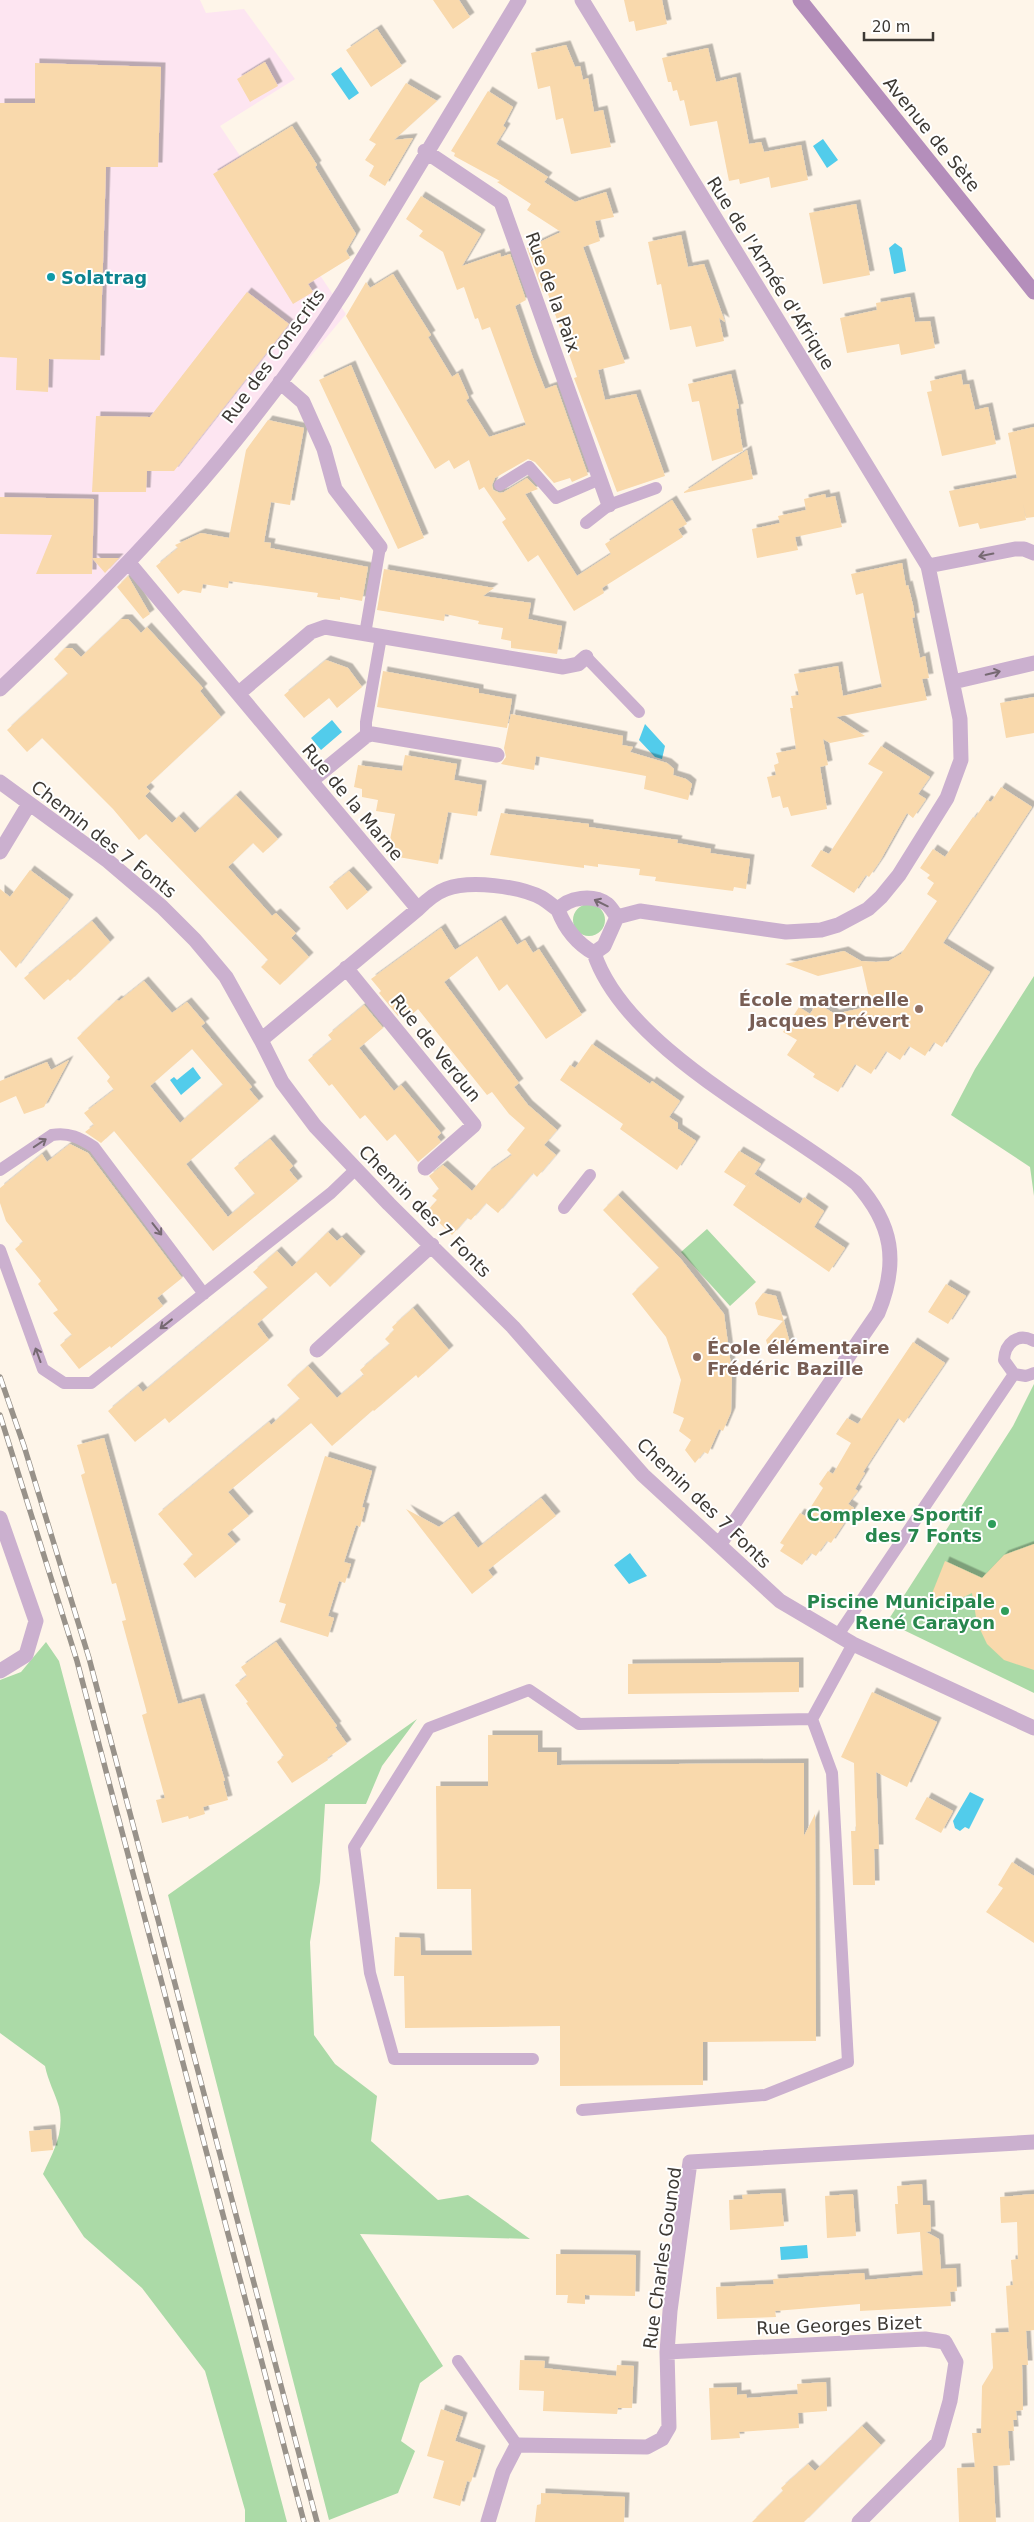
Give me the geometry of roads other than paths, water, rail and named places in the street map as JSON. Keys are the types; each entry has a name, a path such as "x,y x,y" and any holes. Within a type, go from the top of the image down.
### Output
{"main road":[{"name":"Avenue de Sète","path":"800,0 1034,292"}],"street":[{"name":"Rue des Conscrits","path":"0,689 129,563 181,505 314,337 519,0"},
{"name":"Rue de l'Armée d'Afrique","path":"582,0 928,566 953,682 962,740 961,760 947,798 899,875 881,897 868,908 838,925 804,932 768,931 640,911 617,917"},
{"name":"Rue de la Paix","path":"426,151 501,202 609,505"},
{"path":"280,382 303,402 324,449 335,489 380,548"},
{"path":"928,566 1015,549 1024,549 1034,553"},
{"name":"Rue de la Marne","path":"129,563 418,909"},
{"path":"238,693 311,632 325,627 563,667 578,664 586,657"},
{"path":"953,682 1034,663"},
{"path":"311,781 366,736 372,734 497,755"},
{"name":"Chemin des 7 Fonts","path":"0,782 108,861 162,907 195,940 226,978 282,1082 315,1126 389,1204 513,1327 643,1475 780,1602 852,1644 1034,1728"},
{"path":"0,852 29,804"},
{"path":"261,1040 418,909 431,896 445,889 460,885 476,884 528,893 543,898 558,910 568,931 584,948 594,953 600,971 610,989 652,1036 704,1077 856,1183 872,1200 883,1221 890,1244 891,1268 887,1291 878,1313 719,1545"},
{"path":"558,910 562,904 577,899 592,899 606,904 617,917 607,940 594,953"},
{"name":"Rue de Verdun","path":"346,968 474,1125 425,1168"},
{"path":"317,1350 432,1245"},
{"path":"0,1518 36,1621 26,1655 0,1671"},
{"name":"Rue Charles Gounod","path":"517,2445 647,2447 662,2439 669,2427 667,2352 670,2311 690,2162 1034,2142"},
{"name":"Rue Georges Bizet","path":"667,2352 925,2339 945,2342 956,2362 950,2401 938,2443 859,2522"},
{"path":"488,2522 503,2472 517,2445"}],"lane":[{"path":"500,485 529,468 556,498 600,479"},
{"path":"586,523 609,505 656,488"},
{"path":"365,634 380,548"},
{"path":"366,736 366,722 381,636"},
{"path":"586,657 639,712"},
{"path":"0,1170 52,1134 62,1133 77,1136 94,1147 204,1294"},
{"path":"0,1250 43,1369 64,1383 91,1383 331,1193 356,1169"},
{"path":"564,1208 590,1175"},
{"path":"1034,1341 1028,1338 1018,1338 1010,1343 1005,1350 1006,1364 1014,1374 1026,1376 1034,1373"},
{"path":"838,1635 1014,1374"},
{"path":"582,2110 765,2095 848,2062 832,1773 812,1719 852,1644"},
{"path":"533,2059 394,2059 370,1973 354,1847 428,1728 528,1690 579,1724 812,1719"},
{"path":"458,2361 517,2445"}],"water":[{"path":"341,67 359,93 349,100 331,74"},
{"path":"823,139 838,160 827,168 813,146"},
{"path":"895,243 902,248 906,271 894,274 889,248"},
{"path":"332,720 342,732 321,750 311,738"},
{"path":"645,724 665,746 662,759 655,757 639,740"},
{"path":"193,1067 201,1078 181,1095 170,1080 174,1077 177,1080"},
{"path":"630,1553 647,1576 629,1584 614,1565"},
{"path":"970,1792 984,1799 969,1829 965,1827 960,1831 955,1828 953,1821"},
{"path":"807,2245 808,2258 781,2260 780,2247"}],"railway":[{"path":"0,1377 24,1446 89,1658 317,2522"},
{"path":"0,1415 77,1661 304,2522"}],"place":[{"name":"Solatrag","path":"51,277"},
{"name":"École maternelle Jacques Prévert","path":"919,1009"},
{"name":"École élémentaire Frédéric Bazille","path":"697,1357"},
{"name":"Complexe Sportif des 7 Fonts","path":"992,1524"},
{"name":"Piscine Municipale René Carayon","path":"1005,1611"}]}
